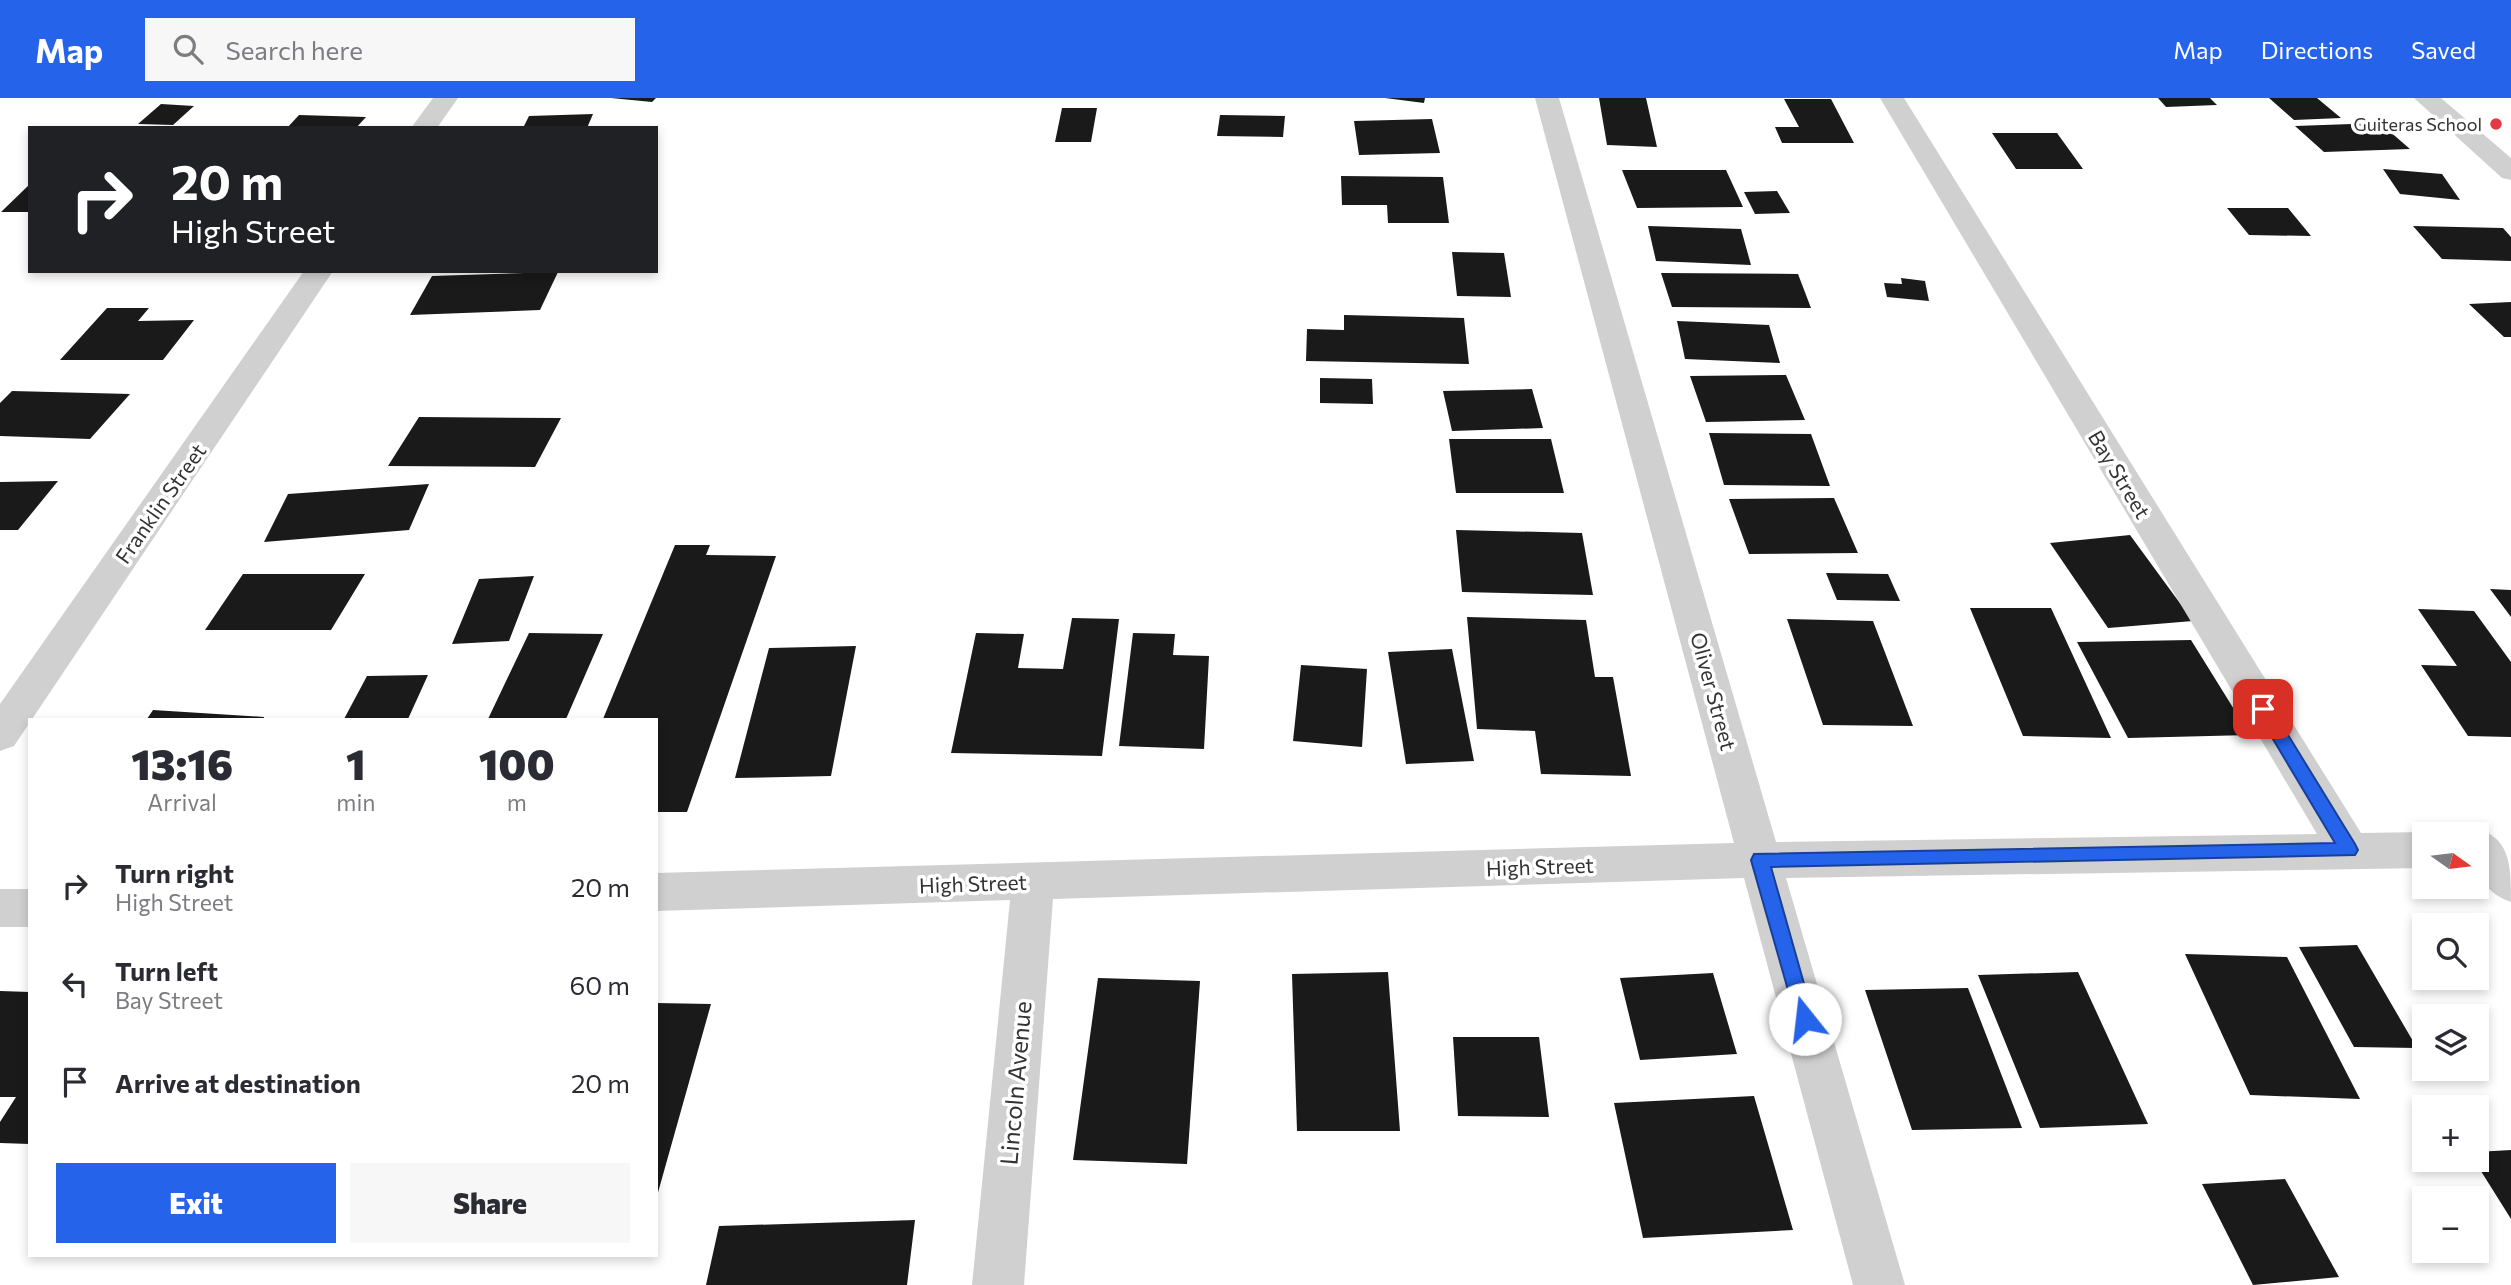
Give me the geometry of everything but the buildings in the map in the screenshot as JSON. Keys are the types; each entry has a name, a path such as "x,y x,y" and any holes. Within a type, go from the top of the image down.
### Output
{"street":[{"path":"425,126 446,98"},
{"name":"Oliver Street","path":"1547,98 1879,1285"},
{"name":"Bay Street","path":"1892,98 2349,850"},
{"path":"2426,98 2511,172"},
{"name":"Franklin Street","path":"0,735 318,273"},
{"name":"High Street","path":"658,892 1760,860 2412,850"},
{"name":"Lincoln Avenue","path":"998,1285 1033,881"},
{"path":"0,908 28,908"}],"place":[{"name":"Guiteras School","path":"2496,124"}],"route":[{"path":"1805,1019 1760,860 2349,850 2263,709"}]}
